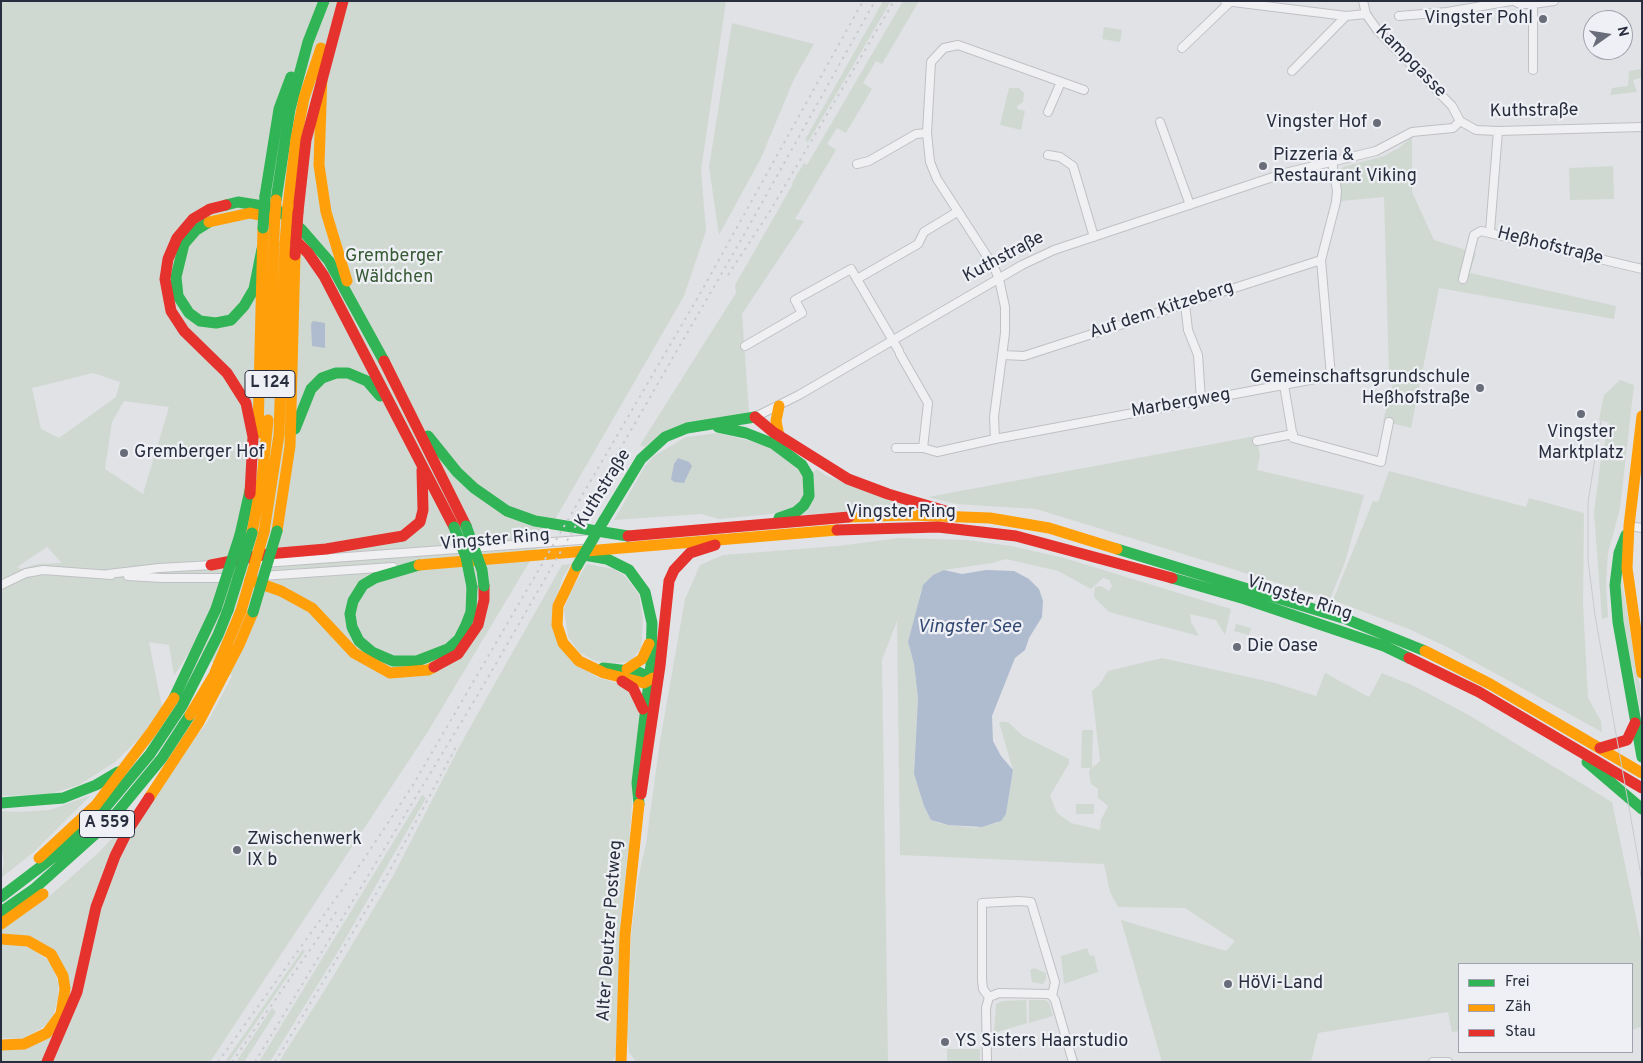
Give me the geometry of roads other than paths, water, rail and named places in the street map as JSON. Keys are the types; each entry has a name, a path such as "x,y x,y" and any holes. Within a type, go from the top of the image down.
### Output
{"main road":[{"path":"1,887 39,858 96,805 167,711 222,609 250,494 259,418 263,228 271,198 279,109 286,88 308,42 324,1"},
{"path":"47,1062 77,992 104,881 128,830 208,704 239,645 247,611 277,531 290,446 295,255 293,209 306,140 322,74 343,1"},
{"name":"L 124","path":"190,715 214,675 247,611 264,532 279,435 285,244 293,209 296,138 304,98 319,51 343,1"},
{"path":"322,74 319,165 326,210 355,305"},
{"name":"L 124","path":"182,706 218,635 222,609 252,533 262,479 268,421 274,234 271,198"},
{"path":"245,577 265,587 281,591 312,608 354,654 390,673 428,670 458,654 478,625 484,600 466,557 460,527 410,414 355,305 328,261 311,239 292,220 269,207 238,202 210,209 194,219 177,238 168,259 165,279 166,294 171,311 184,331 228,373 246,403 253,437 250,494"},
{"path":"262,249 254,289 244,306 231,320 216,323 200,321 189,313 178,296 176,277 184,244 196,230 211,221 250,213 266,217 298,242 324,276 393,412 422,465 460,527"},
{"path":"290,446 302,407 311,389 322,378 336,373 348,373 359,376 372,387 393,412"},
{"path":"778,436 776,421 779,406"},
{"path":"410,414 457,472 474,488 507,511 535,521 628,536"},
{"path":"1642,416 1622,570 1615,585 1618,622 1642,757"},
{"path":"755,417 778,436 861,485 968,518"},
{"path":"755,417 756,425 766,440"},
{"name":"Kuthstraße","path":"649,680 604,673 589,666 570,653 563,643 557,626 558,606 577,566 635,468 655,444 676,432 698,425 755,417"},
{"path":"708,425 746,433 766,440 802,465 808,475 810,484 809,496 804,505 796,512 761,524"},
{"path":"212,565 268,554 326,549 403,536 412,531 420,522 424,510 422,465"},
{"name":"Vingster Ring","path":"628,536 761,524 900,515 990,518 1049,528 1346,619 1430,653 1490,684 1642,773"},
{"name":"Vingster Ring","path":"419,565 854,529 938,527 985,532 1046,542 1245,599 1384,646 1479,692 1642,788"},
{"name":"Alter Deutzer Postweg","path":"638,803 644,785 660,668 666,600 674,570 690,553 748,537"},
{"path":"570,553 607,559 629,570 639,581 645,592 651,616 648,649 642,659 627,669"},
{"path":"419,565 375,578 363,585 353,601 350,614 352,627 359,641 372,652 393,661 408,662 428,658 448,649 459,638 466,625 478,587"},
{"path":"1622,570 1642,673"},
{"name":"Alter Deutzer Postweg","path":"621,1062 625,935 638,803 637,783 653,638 651,616"},
{"path":"589,666 627,669 649,680 656,694"},
{"path":"649,680 660,668"},
{"path":"604,673 633,688 644,711"},
{"name":"A 559","path":"1,898 64,849 100,814 150,754 182,706"},
{"name":"A 559","path":"1,912 55,873 110,821 162,758 190,715"},
{"path":"1600,748 1627,740 1636,722"},
{"path":"1569,746 1642,809"},
{"path":"1,803 47,801 63,798 96,786 126,766"},
{"path":"1,924 49,889 85,858 120,824 169,766"},
{"path":"1,939 28,940 41,946 58,964 63,976 65,989 61,1014 47,1033 24,1044 1,1045"}],"street":[{"path":"1225,1 1346,16 1366,14"},
{"name":"Kampgasse","path":"1363,1 1366,14 1378,32 1457,112 1460,121"},
{"path":"1399,16 1447,12 1455,5 1512,1 1520,4 1533,4 1554,1"},
{"path":"1182,48 1230,2"},
{"path":"1533,4 1533,70"},
{"path":"1292,71 1346,16"},
{"path":"995,439 994,418 1006,320 999,279 994,267 937,180 930,162 928,134 929,68 934,57 944,48 958,45 967,46 1084,90"},
{"path":"1048,112 1061,82"},
{"name":"Kuthstraße","path":"755,417 779,406 999,279 1054,250 1285,173 1376,151 1412,132 1453,128 1460,121 1476,130 1498,131 1642,127"},
{"path":"1160,122 1190,205"},
{"path":"1490,231 1498,131"},
{"path":"857,164 870,161 916,134 928,134"},
{"path":"1048,155 1060,157 1074,166 1094,237"},
{"name":"Marbergweg","path":"896,448 923,448 937,452 995,439 1331,376 1322,260 1336,202 1337,191 1332,161"},
{"path":"857,279 918,244 924,232 957,212"},
{"name":"Heßhofstraße","path":"1463,279 1474,235 1481,231 1490,231 1642,270"},
{"name":"Auf dem Kitzeberg","path":"1002,355 1024,356 1322,260"},
{"path":"745,346 802,313 795,300 851,269 928,403 923,448"},
{"path":"1185,304 1188,330 1198,355 1201,400"},
{"path":"1284,385 1293,438 1381,462 1389,422"},
{"path":"1257,441 1293,434"},
{"path":"1629,526 1642,528"},
{"name":"Vingster Ring","path":"108,574 159,568 288,563 628,536"},
{"name":"Vingster Ring","path":"1,585 26,573 43,570 162,578 245,577 419,565"},
{"path":"989,997 983,989 982,980 982,903 1031,902 1054,982 1052,996 1073,1062"},
{"path":"987,1062 986,1002 989,997 999,993 1048,994 1052,996"},
{"path":"1433,1062 1448,1062"}],"water":[{"path":"313,321 325,323 325,348 312,346 311,324"},
{"path":"678,458 689,462 692,466 684,483 674,482 671,479 674,464"},
{"name":"Vingster See","path":"944,570 962,574 986,570 1014,571 1029,579 1039,589 1043,601 1042,617 1029,638 1025,650 1015,658 992,716 993,741 1001,756 1013,770 1006,814 1001,821 982,827 948,825 931,820 924,806 914,774 918,698 914,664 908,642 923,585 933,575"}],"tram line":[{"path":"1601,421 1588,502 1588,560 1595,615 1642,881"}],"railway":[{"path":"218,1062 362,862 413,785 701,292 863,1"},
{"path":"255,1062 479,693 745,233 875,1"},
{"path":"728,275 770,211 894,1"},
{"path":"275,1062 389,872 458,743"},
{"path":"232,1062 339,908"}],"place":[{"name":"Vingster Pohl","path":"1543,19"},
{"name":"Vingster Hof","path":"1377,123"},
{"name":"Pizzeria & Restaurant Viking","path":"1263,166"},
{"name":"Gemeinschaftsgrundschule Heßhofstraße","path":"1480,388"},
{"name":"Vingster Marktplatz","path":"1581,414"},
{"name":"Gremberger Hof","path":"124,453"},
{"name":"Die Oase","path":"1237,647"},
{"name":"Zwischenwerk IX b","path":"237,850"},
{"name":"HöVi-Land","path":"1228,984"},
{"name":"YS Sisters Haarstudio","path":"945,1042"}],"park label":[{"name":"Gremberger Wäldchen","path":"394,267"}]}
